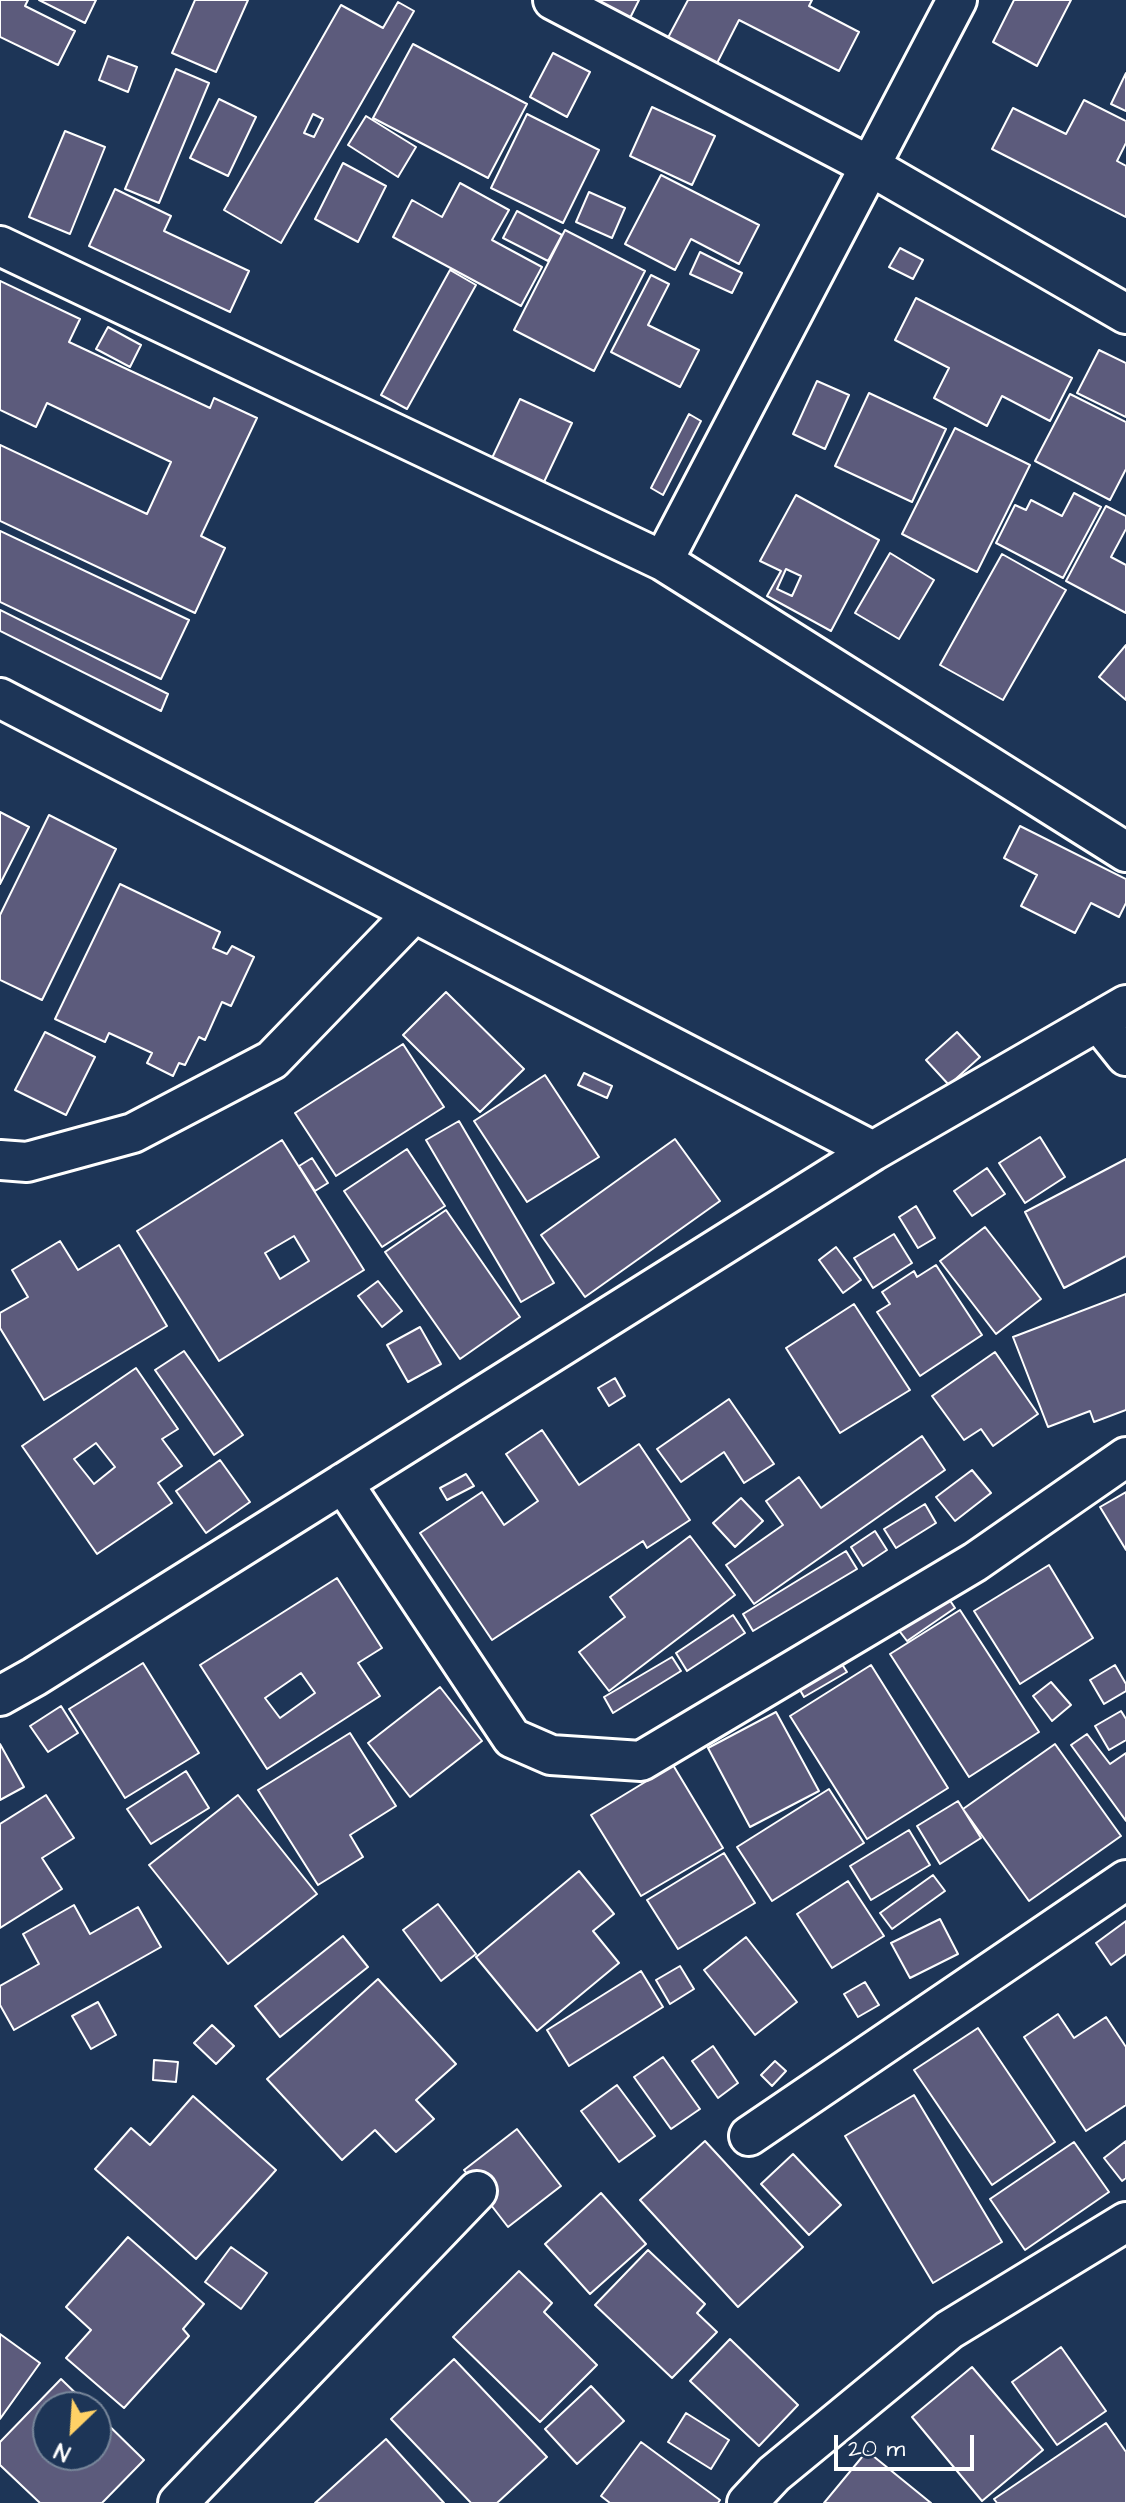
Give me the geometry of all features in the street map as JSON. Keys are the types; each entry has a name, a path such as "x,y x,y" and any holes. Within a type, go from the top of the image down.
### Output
{"street":[{"path":"553,0 870,166 1126,314"},
{"path":"663,561 957,0"},
{"path":"0,246 663,561 1126,852"},
{"path":"0,698 873,1151"},
{"path":"0,1160 27,1162 133,1133 272,1060 414,913"},
{"path":"0,1696 873,1151 1112,1013 1126,1056"},
{"path":"343,1483 512,1738 551,1755 641,1761 975,1562 1126,1457"},
{"path":"749,2136 1126,1880"},
{"path":"178,2503 477,2191"},
{"path":"747,2503 774,2474 949,2330 1126,2222"}],"building":[{"path":"0,0 28,0 25,6 75,31 58,65 0,37"},
{"path":"39,0 96,0 85,23"},
{"path":"195,0 248,0 216,72 172,53"},
{"path":"584,0 639,0 625,28"},
{"path":"688,0 812,0 809,6 859,32 839,71 739,20 712,73 663,47"},
{"path":"1014,0 1071,0 1037,66 993,42"},
{"path":"398,2 414,11 281,243 224,210 341,5 383,28","holes":["313,114 323,119 314,137 304,133"]},
{"path":"413,44 527,104 488,178 373,118"},
{"path":"553,53 590,72 567,117 530,97"},
{"path":"108,56 137,67 128,92 99,80"},
{"path":"176,69 209,83 159,203 125,189"},
{"path":"1126,73 1126,111 1111,104"},
{"path":"219,99 256,117 228,176 190,158"},
{"path":"1084,100 1126,121 1126,143 1117,161 1126,166 1126,217 992,149 1013,108 1066,134"},
{"path":"652,107 715,136 692,185 630,156"},
{"path":"527,114 599,150 563,223 491,188"},
{"path":"366,116 416,147 398,177 348,145"},
{"path":"65,131 105,147 70,234 29,217"},
{"path":"343,163 386,186 358,242 315,219"},
{"path":"661,175 759,225 739,264 691,239 675,270 625,244"},
{"path":"460,183 509,210 492,240 542,267 521,306 393,237 412,200 442,217"},
{"path":"115,189 171,216 164,231 249,271 230,312 89,246"},
{"path":"589,192 625,208 612,238 576,222"},
{"path":"517,211 562,235 548,261 503,238"},
{"path":"565,230 645,271 594,371 514,330"},
{"path":"900,248 923,260 913,279 889,267"},
{"path":"700,252 742,273 732,293 690,274"},
{"path":"450,270 476,285 407,409 381,395"},
{"path":"651,275 669,284 648,325 699,350 680,387 611,352"},
{"path":"0,281 80,319 69,342 210,408 214,398 257,418 201,536 225,548 195,613 0,521 0,445 147,514 171,462 47,403 36,427 0,410"},
{"path":"916,298 1072,378 1050,421 1002,396 987,426 934,398 949,368 895,340"},
{"path":"108,327 141,345 130,367 96,349"},
{"path":"1099,350 1126,363 1126,417 1077,393"},
{"path":"817,381 849,395 825,449 793,434"},
{"path":"869,393 946,429 912,502 835,466"},
{"path":"1070,394 1126,422 1126,469 1110,500 1035,461"},
{"path":"520,399 572,423 544,482 492,458"},
{"path":"689,414 701,421 663,495 651,488"},
{"path":"955,428 1030,465 977,572 902,534"},
{"path":"1074,493 1101,507 1063,578 996,543 1015,505 1026,510 1031,500 1062,516"},
{"path":"796,495 879,540 831,631 767,596 781,571 760,561","holes":["786,569 801,576 792,596 777,589"]},
{"path":"1106,506 1126,516 1126,529 1111,557 1126,565 1126,613 1066,581"},
{"path":"0,531 189,620 161,679 0,602"},
{"path":"890,553 934,580 899,639 855,613"},
{"path":"1002,554 1066,590 1003,700 940,665"},
{"path":"0,610 168,694 161,711 0,631"},
{"path":"1126,645 1126,700 1099,677"},
{"path":"0,812 29,827 0,884"},
{"path":"49,815 116,849 42,1000 0,980 0,915"},
{"path":"1020,826 1126,879 1126,903 1119,917 1091,903 1075,933 1021,906 1037,875 1004,858"},
{"path":"120,884 220,932 213,948 227,954 232,946 254,957 231,1006 222,1002 205,1040 199,1037 185,1065 179,1063 173,1076 147,1063 152,1053 109,1033 105,1042 55,1019"},
{"path":"446,992 524,1069 480,1112 403,1035"},
{"path":"45,1032 95,1057 66,1115 15,1090"},
{"path":"957,1032 980,1057 949,1085 926,1060"},
{"path":"403,1044 444,1107 336,1176 295,1113"},
{"path":"584,1073 612,1086 607,1098 578,1085"},
{"path":"545,1075 599,1157 527,1202 474,1121"},
{"path":"459,1121 554,1283 521,1302 426,1140"},
{"path":"1040,1137 1065,1177 1025,1203 999,1163"},
{"path":"675,1139 720,1201 585,1297 541,1235"},
{"path":"282,1140 364,1270 219,1361 137,1231","holes":["294,1236 309,1261 280,1279 265,1253"]},
{"path":"407,1149 445,1206 382,1247 344,1191"},
{"path":"312,1158 328,1183 315,1191 299,1166"},
{"path":"1126,1159 1126,1256 1064,1288 1025,1212"},
{"path":"987,1168 1005,1194 972,1216 954,1191"},
{"path":"916,1206 935,1238 918,1248 899,1217"},
{"path":"446,1210 520,1317 460,1359 385,1252"},
{"path":"985,1227 1041,1299 996,1334 940,1261"},
{"path":"894,1234 912,1263 873,1288 854,1258"},
{"path":"60,1241 78,1270 119,1245 167,1326 44,1400 0,1328 0,1313 28,1297 12,1270"},
{"path":"836,1247 861,1280 843,1293 819,1260"},
{"path":"936,1265 982,1335 920,1376 877,1312 890,1304 882,1292 914,1271 917,1277"},
{"path":"378,1281 402,1311 382,1327 358,1296"},
{"path":"1126,1294 1126,1410 1094,1422 1090,1411 1048,1427 1013,1337"},
{"path":"854,1304 910,1390 840,1433 786,1348"},
{"path":"420,1327 441,1364 408,1382 387,1345"},
{"path":"184,1351 243,1435 214,1455 155,1370"},
{"path":"995,1352 1038,1414 993,1446 981,1429 964,1440 932,1396"},
{"path":"136,1368 178,1429 162,1439 182,1466 158,1483 172,1503 97,1554 22,1446","holes":["96,1443 115,1467 94,1484 74,1459"]},
{"path":"615,1378 625,1396 609,1406 598,1388"},
{"path":"729,1399 774,1464 744,1483 724,1452 681,1482 657,1449"},
{"path":"542,1430 579,1485 639,1444 690,1520 647,1548 643,1541 492,1640 420,1533 482,1492 504,1525 538,1501 506,1454"},
{"path":"922,1436 945,1470 754,1604 726,1565 783,1525 766,1501 799,1477 821,1508"},
{"path":"220,1460 250,1502 206,1533 176,1491"},
{"path":"972,1470 991,1493 955,1521 936,1497"},
{"path":"466,1474 474,1486 447,1500 440,1488"},
{"path":"1126,1492 1126,1550 1100,1507"},
{"path":"741,1498 763,1521 735,1547 713,1523"},
{"path":"925,1504 936,1523 896,1548 884,1529"},
{"path":"875,1531 887,1550 863,1566 851,1547"},
{"path":"690,1536 735,1595 609,1691 579,1652 625,1617 610,1597"},
{"path":"846,1551 857,1569 753,1631 743,1614"},
{"path":"1049,1565 1093,1638 1020,1684 974,1611"},
{"path":"337,1578 382,1648 358,1663 380,1696 267,1769 200,1665","holes":["301,1673 315,1693 280,1718 265,1698"]},
{"path":"943,1590 955,1608 907,1641 894,1624"},
{"path":"960,1610 1039,1732 969,1777 890,1654"},
{"path":"733,1615 745,1633 687,1671 676,1653"},
{"path":"672,1657 681,1671 613,1713 604,1697"},
{"path":"838,1658 847,1672 804,1697 796,1683"},
{"path":"143,1663 199,1753 125,1798 69,1709"},
{"path":"871,1665 948,1788 867,1839 790,1716"},
{"path":"1115,1665 1126,1684 1126,1691 1104,1704 1090,1680"},
{"path":"1051,1682 1071,1705 1052,1721 1033,1696"},
{"path":"440,1687 482,1741 410,1797 368,1743"},
{"path":"61,1706 78,1733 48,1752 30,1726"},
{"path":"1121,1711 1126,1719 1126,1740 1109,1750 1095,1726"},
{"path":"776,1712 819,1791 750,1827 708,1748"},
{"path":"350,1733 396,1806 350,1835 363,1857 318,1885 258,1790"},
{"path":"1087,1734 1110,1764 1126,1753 1126,1821 1071,1745"},
{"path":"0,1744 24,1787 0,1800"},
{"path":"1055,1744 1121,1836 1029,1901 963,1809"},
{"path":"673,1765 723,1848 641,1896 591,1815"},
{"path":"186,1771 209,1808 151,1844 127,1809"},
{"path":"829,1789 864,1843 772,1901 737,1847"},
{"path":"46,1795 74,1838 42,1858 62,1889 0,1928 0,1824"},
{"path":"238,1795 317,1894 228,1964 149,1865"},
{"path":"958,1801 981,1838 940,1864 917,1826"},
{"path":"909,1830 930,1865 871,1900 850,1866"},
{"path":"724,1853 755,1903 678,1949 647,1900"},
{"path":"579,1871 614,1914 593,1931 619,1963 537,2031 476,1957"},
{"path":"933,1875 945,1891 892,1929 880,1913"},
{"path":"848,1881 884,1936 832,1968 797,1914"},
{"path":"438,1904 476,1954 441,1981 403,1930"},
{"path":"74,1905 90,1934 138,1907 161,1947 14,2030 0,2005 0,1986 39,1964 23,1934"},
{"path":"940,1919 958,1954 910,1978 891,1943"},
{"path":"1126,1921 1126,1954 1111,1965 1096,1943"},
{"path":"343,1936 368,1967 280,2037 255,2006"},
{"path":"746,1937 797,2002 755,2035 704,1970"},
{"path":"680,1966 694,1989 670,2004 656,1980"},
{"path":"641,1971 663,2007 569,2066 547,2030"},
{"path":"378,1979 456,2064 416,2100 434,2119 396,2152 375,2130 342,2160 267,2079"},
{"path":"865,1982 879,2005 858,2017 844,1994"},
{"path":"98,2002 116,2035 91,2049 72,2016"},
{"path":"1058,2014 1074,2038 1106,2017 1126,2047 1126,2105 1086,2131 1024,2037"},
{"path":"212,2025 234,2046 216,2064 194,2043"},
{"path":"978,2028 1055,2142 992,2185 914,2070"},
{"path":"713,2046 738,2083 718,2098 692,2061"},
{"path":"663,2057 700,2109 671,2129 634,2077"},
{"path":"154,2060 178,2062 176,2082 153,2080"},
{"path":"775,2061 786,2071 772,2086 761,2075"},
{"path":"617,2085 655,2136 619,2162 581,2111"},
{"path":"914,2095 1002,2242 933,2283 845,2136"},
{"path":"193,2096 276,2170 196,2259 95,2169 131,2128 150,2145"},
{"path":"517,2129 561,2186 508,2227 464,2170"},
{"path":"705,2141 803,2247 738,2307 640,2200"},
{"path":"1126,2141 1126,2178 1122,2181 1104,2158"},
{"path":"1074,2142 1109,2192 1025,2250 990,2199"},
{"path":"793,2154 841,2205 809,2235 761,2184"},
{"path":"601,2193 646,2244 590,2294 545,2244"},
{"path":"128,2237 204,2304 183,2329 189,2336 124,2408 112,2398 112,2391 104,2391 66,2358 91,2330 66,2307"},
{"path":"231,2247 267,2273 241,2309 205,2282"},
{"path":"648,2250 705,2304 697,2313 717,2332 672,2378 595,2305"},
{"path":"519,2271 552,2303 544,2312 597,2365 540,2422 453,2337"},
{"path":"0,2334 40,2363 0,2419"},
{"path":"730,2339 798,2405 759,2446 690,2381"},
{"path":"1061,2347 1106,2411 1057,2445 1012,2382"},
{"path":"454,2359 547,2457 497,2503 471,2503 391,2419"},
{"path":"972,2367 1043,2450 982,2501 912,2417"},
{"path":"61,2379 73,2391 49,2391"},
{"path":"591,2386 624,2421 577,2464 545,2429"},
{"path":"32,2409 32,2471 112,2471 112,2429 144,2460 102,2503 40,2503 0,2465 0,2442"},
{"path":"686,2413 729,2440 711,2469 668,2442"},
{"path":"1106,2423 1126,2452 1126,2503 997,2503 994,2499"},
{"path":"386,2439 444,2503 315,2503"},
{"path":"641,2442 720,2500 718,2503 610,2503 601,2496"},
{"path":"867,2451 931,2503 824,2503"}]}
